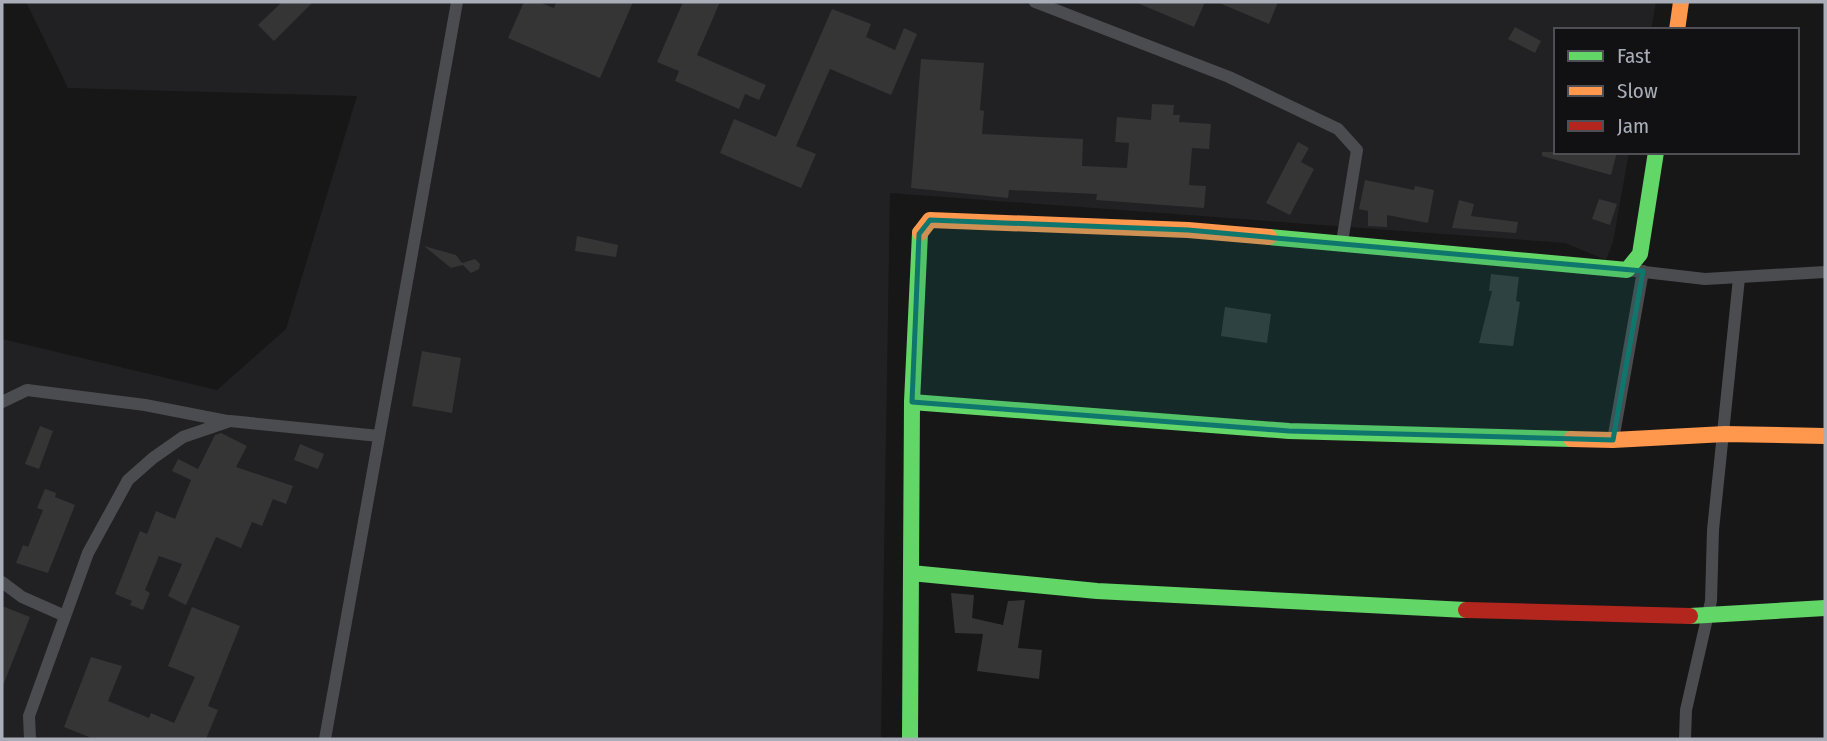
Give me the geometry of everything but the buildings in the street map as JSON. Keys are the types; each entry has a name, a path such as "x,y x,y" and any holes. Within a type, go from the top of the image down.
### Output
{"street":[{"path":"325,739 457,2"},
{"path":"1035,2 1228,78 1338,129 1357,150 1342,242"},
{"path":"1676,28 1681,2"},
{"path":"1613,439 1635,271 1656,154"},
{"path":"911,739 912,402 919,234 930,220 1188,230 1342,242 1705,279 1825,272"},
{"path":"1685,739 1686,710 1697,655 1709,616 1713,530 1739,278"},
{"path":"2,402 27,390 145,405 230,421 379,436"},
{"path":"912,402 1290,431 1613,439 1725,434 1825,436"},
{"path":"30,739 29,716 88,553 128,480 183,437 230,421"},
{"path":"911,573 1097,591 1371,608 1709,616 1825,608"},
{"path":"2,582 22,597 65,616"}],"highlighted area":[{"path":"930,220 1188,230 1643,271 1613,440 1289,431 912,402 919,234"}],"shaded area":[{"path":"26,2 1656,2 1651,28 1554,28 1554,154 1629,154 1613,242 1606,260 1565,243 890,193 881,739 2,739 2,339 217,390 286,329 357,96 68,88"}],"traffic: fast":[{"path":"1269,237 1627,270 1640,254 1656,154"},
{"path":"910,739 912,402 920,233"},
{"path":"912,402 1289,431 1571,439"},
{"path":"911,573 1097,591 1466,610"},
{"path":"1690,616 1825,608"}],"traffic: slow":[{"path":"1677,28 1681,2"},
{"path":"920,233 930,220 1188,230 1269,237"},
{"path":"1571,439 1613,440 1725,434 1825,436"}],"traffic: jam":[{"path":"1466,610 1690,616"}]}
